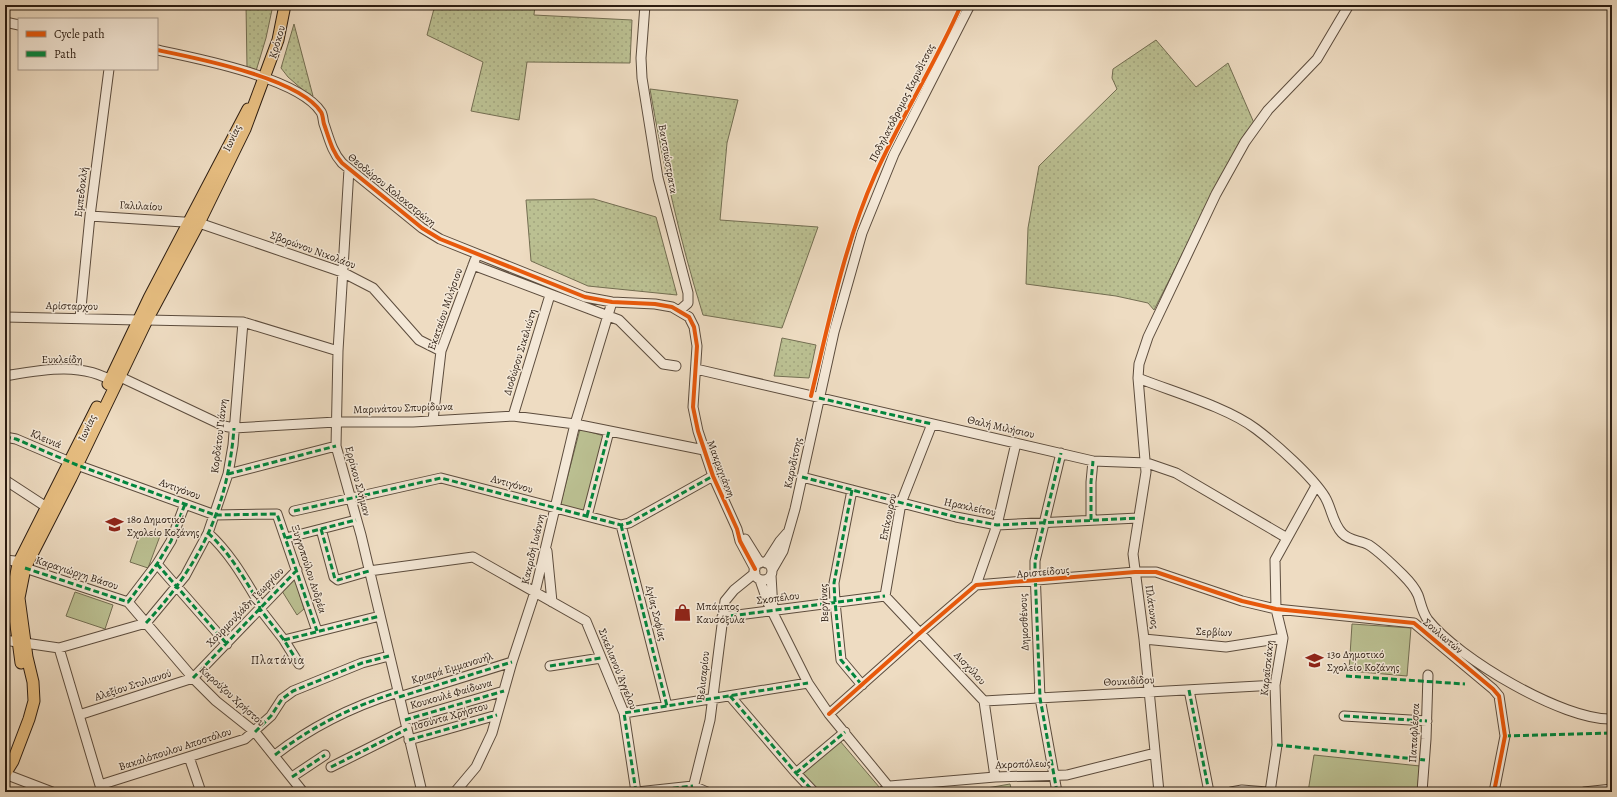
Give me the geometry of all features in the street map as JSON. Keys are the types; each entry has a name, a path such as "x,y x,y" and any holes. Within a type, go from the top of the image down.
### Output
{"main road":[{"name":"Κρόκου","path":"264,78 278,40 285,5"},
{"name":"Ιωνίας","path":"5,774 8,760 25,709 26,701 21,642 12,594 21,566 74,464 143,320 195,222 238,126 255,100 264,78"}],"street":[{"name":"Βαντσιώστρατα","path":"644,5 641,68 658,178 688,293 688,303 680,310"},
{"name":"Καρυδίτσης","path":"772,573 783,550 788,532 802,477 834,332 856,250 868,214 914,113 970,5"},
{"name":"Πλάτωνος","path":"1159,792 1133,545 1147,463 1139,397 1139,364 1148,336 1229,168 1268,110 1317,59 1349,5"},
{"path":"5,22 18,25"},
{"name":"Θεοδώρου Κολοκοτρώνη","path":"158,50 204,61 264,78 304,97 321,112 334,153 349,169 431,234 477,255 572,292 612,302 654,304 680,310"},
{"name":"Εμπεδοκλή","path":"80,318 90,216 109,70"},
{"name":"Ερρίκου Σλήμαν","path":"349,169 338,351 336,446 369,571 422,792"},
{"name":"Γαλιλαίου","path":"90,216 195,222"},
{"name":"Σβορώνου Νικολάου","path":"195,222 342,272 373,288 419,340 441,351"},
{"name":"Εκαταίου Μιλήσιου","path":"433,420 441,351 477,255"},
{"path":"473,265 619,320 663,364 676,366"},
{"name":"Διοδώρου Σικελιώτη","path":"513,416 550,294"},
{"name":"Κακριδή Ιωάννη","path":"455,792 476,767 498,715 512,662 535,592 575,424 612,302"},
{"path":"680,310 689,317 694,327 697,346 696,369"},
{"name":"Αρίσταρχου","path":"5,317 243,322 338,351"},
{"name":"Κορδάτου Γιάννη","path":"146,623 178,587 192,565 215,515 228,474 234,428 243,322"},
{"name":"Θαλή Μιλήσιου","path":"696,369 1093,461 1147,463 1176,473 1287,538"},
{"name":"Μακρυγιάννη","path":"696,369 694,412 704,450 713,476 737,529 759,569 768,604 773,610 808,683 829,714 892,789"},
{"name":"Ευκλείδη","path":"5,376 44,370 79,370 114,379"},
{"path":"1138,378 1244,420 1271,442 1316,486 1325,497 1334,521 1343,534 1368,545 1381,555 1414,588 1418,596 1420,607 1428,620 1452,644 1500,677 1576,714 1590,718 1612,719"},
{"name":"Μαρινάτου Σπυρίδωνα","path":"114,379 224,426 234,428 336,422 413,422 513,416 575,424 704,450"},
{"name":"Επίκουρου","path":"885,596 901,502 932,424"},
{"path":"587,516 609,431"},
{"name":"Κλεινιά","path":"5,437 16,439 74,464"},
{"path":"829,714 976,585 997,525 1016,443"},
{"path":"228,474 336,446"},
{"name":"Δημοσθένους","path":"1057,792 1040,698 1035,561 1061,453"},
{"path":"1091,520 1091,482 1093,461"},
{"name":"Αντιγόνου","path":"74,464 215,515 277,514"},
{"path":"621,525 629,523 713,476"},
{"name":"Ηρακλείτου","path":"802,477 997,525 1138,518"},
{"name":"Αντιγόνου","path":"294,511 441,478 621,525"},
{"path":"5,480 50,510"},
{"name":"Καραϊσκάκη","path":"1270,792 1277,745 1275,685 1283,638 1276,609 1274,560 1316,486"},
{"name":"Βεργίνας","path":"852,490 834,583 841,660 862,684"},
{"name":"Καραγιώργη Βάσου","path":"5,560 128,602 157,564 171,541 185,504"},
{"name":"Ξυγγοπούλου Ανδρέα","path":"277,514 317,632"},
{"path":"286,538 356,520"},
{"name":"Αγίας Σοφίας","path":"621,525 667,706"},
{"name":"Σικελιανού Άγγελου","path":"321,529 335,579 338,580 369,571 472,557 586,621 624,713 637,792"},
{"name":"Καρυδίτσης","path":"759,569 788,532"},
{"path":"208,533 223,546 259,604 260,609 284,640 299,664"},
{"path":"546,543 552,602"},
{"path":"157,564 227,644"},
{"path":"759,569 767,579 772,573"},
{"name":"Μακρυγιάννη","path":"759,569 772,573 773,610"},
{"name":"Βελισαρίου","path":"693,789 707,736 725,601 742,582 759,569"},
{"name":"Χουρμουζιάδη Γεωργίου","path":"193,678 297,570"},
{"name":"Αριστείδους","path":"976,585 1035,582 1135,572 1156,572 1242,601 1276,609"},
{"name":"Σκοπέλου","path":"722,617 885,596"},
{"name":"Αισχύλου","path":"885,596 984,702 995,778"},
{"name":"Καρούζου Χρήστου","path":"128,602 193,678 216,701 255,732 275,755 303,792"},
{"path":"1414,623 1420,607"},
{"name":"Σουλιωτών","path":"1276,609 1414,623 1497,693 1501,705 1505,736 1494,792"},
{"path":"284,640 380,616"},
{"path":"5,640 59,648 146,623"},
{"name":"Σερβίων","path":"1144,639 1226,647 1283,638"},
{"path":"59,648 101,789"},
{"name":"Βακαλόπουλου Αποστόλου","path":"101,789 189,757 245,739 255,732 271,716 282,699 293,692 362,663 389,656"},
{"path":"550,666 601,658"},
{"name":"Κριαρά Εμμανουήλ","path":"275,755 306,732 330,719 399,694 512,662"},
{"name":"Παπαφλέσσα","path":"1422,792 1427,721 1428,676"},
{"name":"Αλεξίου Στυλιανού","path":"79,715 193,678"},
{"path":"624,713 808,683"},
{"name":"Θουκιδίδου","path":"984,702 1275,685"},
{"path":"1189,690 1209,792"},
{"name":"Κουκουλέ Φαίδωνα","path":"405,720 504,691"},
{"path":"730,696 814,792"},
{"name":"Τσούντα Χρήστου","path":"409,740 498,715"},
{"path":"1344,716 1427,721"},
{"path":"331,767 407,729"},
{"path":"796,773 845,732"},
{"name":"Ακροπόλεως","path":"892,789 995,778 1067,775 1155,753"},
{"path":"292,777 325,755"},
{"path":"189,757 201,792"},
{"path":"5,774 52,792"},
{"path":"637,792 693,789 707,792"},
{"path":"882,792 892,789"},
{"path":"1584,792 1612,789"},
{"path":"1231,792 1242,790 1267,792"}],"green space":[{"path":"246,5 273,5 266,38 256,71 247,68"},
{"path":"435,5 535,5 534,15 632,20 630,63 527,62 519,120 471,111 483,62 427,35"},
{"path":"294,24 313,96 311,97 288,77 281,68"},
{"path":"1156,40 1196,87 1228,63 1254,123 1245,133 1225,170 1154,310 1148,303 1116,296 1026,284 1028,228 1039,166 1117,89 1112,78 1113,69"},
{"path":"650,89 738,100 727,143 720,220 818,227 782,328 703,315 673,203"},
{"path":"594,199 656,217 677,295 588,286 531,261 526,200"},
{"path":"782,338 816,345 809,378 774,376"},
{"path":"580,429 604,436 584,512 560,506"},
{"path":"141,530 160,536 148,568 130,562"},
{"path":"295,579 304,609 297,615 282,591"},
{"path":"75,592 113,605 105,629 66,616"},
{"path":"1352,624 1411,628 1407,676 1349,671"},
{"path":"840,741 880,788 875,792 818,792 801,774"},
{"path":"1314,755 1420,766 1417,792 1308,792"},
{"path":"1010,784 1012,792 988,792 987,788"}],"marked path":[{"path":"819,398 932,424"},
{"path":"146,623 182,579 208,534 218,510 225,484 231,457 234,428"},
{"path":"587,516 609,431"},
{"path":"5,437 16,439 77,465 215,515 277,514 317,631"},
{"path":"228,474 336,446"},
{"path":"1057,792 1040,698 1035,561 1061,453"},
{"path":"1091,520 1091,482 1093,461"},
{"path":"294,511 441,478 621,525 629,523 713,476"},
{"path":"802,477 956,517 997,525 1138,518"},
{"path":"852,490 834,583 841,660 862,685"},
{"path":"25,568 128,602 157,564 171,541 185,504"},
{"path":"286,538 356,520"},
{"path":"621,525 667,706"},
{"path":"321,529 335,579 338,580 369,571"},
{"path":"208,533 236,566 259,603 260,609 284,640 299,664"},
{"path":"157,564 227,644"},
{"path":"193,678 297,570"},
{"path":"722,617 885,596"},
{"path":"284,640 380,616"},
{"path":"255,732 271,716 282,699 293,691 362,663 389,656"},
{"path":"550,666 601,658"},
{"path":"399,697 512,662"},
{"path":"1346,676 1465,684"},
{"path":"636,792 624,713 808,683"},
{"path":"1189,690 1209,792"},
{"path":"405,720 504,691"},
{"path":"275,755 304,735 334,718 350,710 398,692"},
{"path":"730,696 814,792"},
{"path":"409,740 497,715"},
{"path":"1344,716 1427,721"},
{"path":"331,767 407,729"},
{"path":"796,773 845,732"},
{"path":"1505,736 1612,733"},
{"path":"1277,745 1425,760"},
{"path":"292,777 325,755"},
{"path":"637,792 693,786"},
{"path":"1231,792 1242,790 1267,792"}],"cycle path":[{"name":"Ποδηλατόδρομος Καρυδίτσας","path":"811,396 838,284 854,229 864,202 885,153 941,48 961,5"},
{"path":"158,50 196,58 245,71 292,89 309,100 322,113 331,145 342,163 422,228 440,239 585,297 612,302 655,304 672,307 689,317 694,327 697,346 693,407 698,431 713,476 737,529 740,541 755,569"},
{"path":"829,714 976,585 1135,572 1156,572 1242,601 1276,609 1414,623 1493,689 1499,696 1505,736 1494,792"}],"place":[{"name":"18ο Δημοτικό Σχολείο Κοζάνης","path":"114,525"},
{"name":"Μπάμπος Καυσόξυλα","path":"683,612"},
{"name":"13ο Δημοτικό Σχολείο Κοζάνης","path":"1314,660"}],"district":[{"name":"Πλατάνια","path":"278,660"}]}
